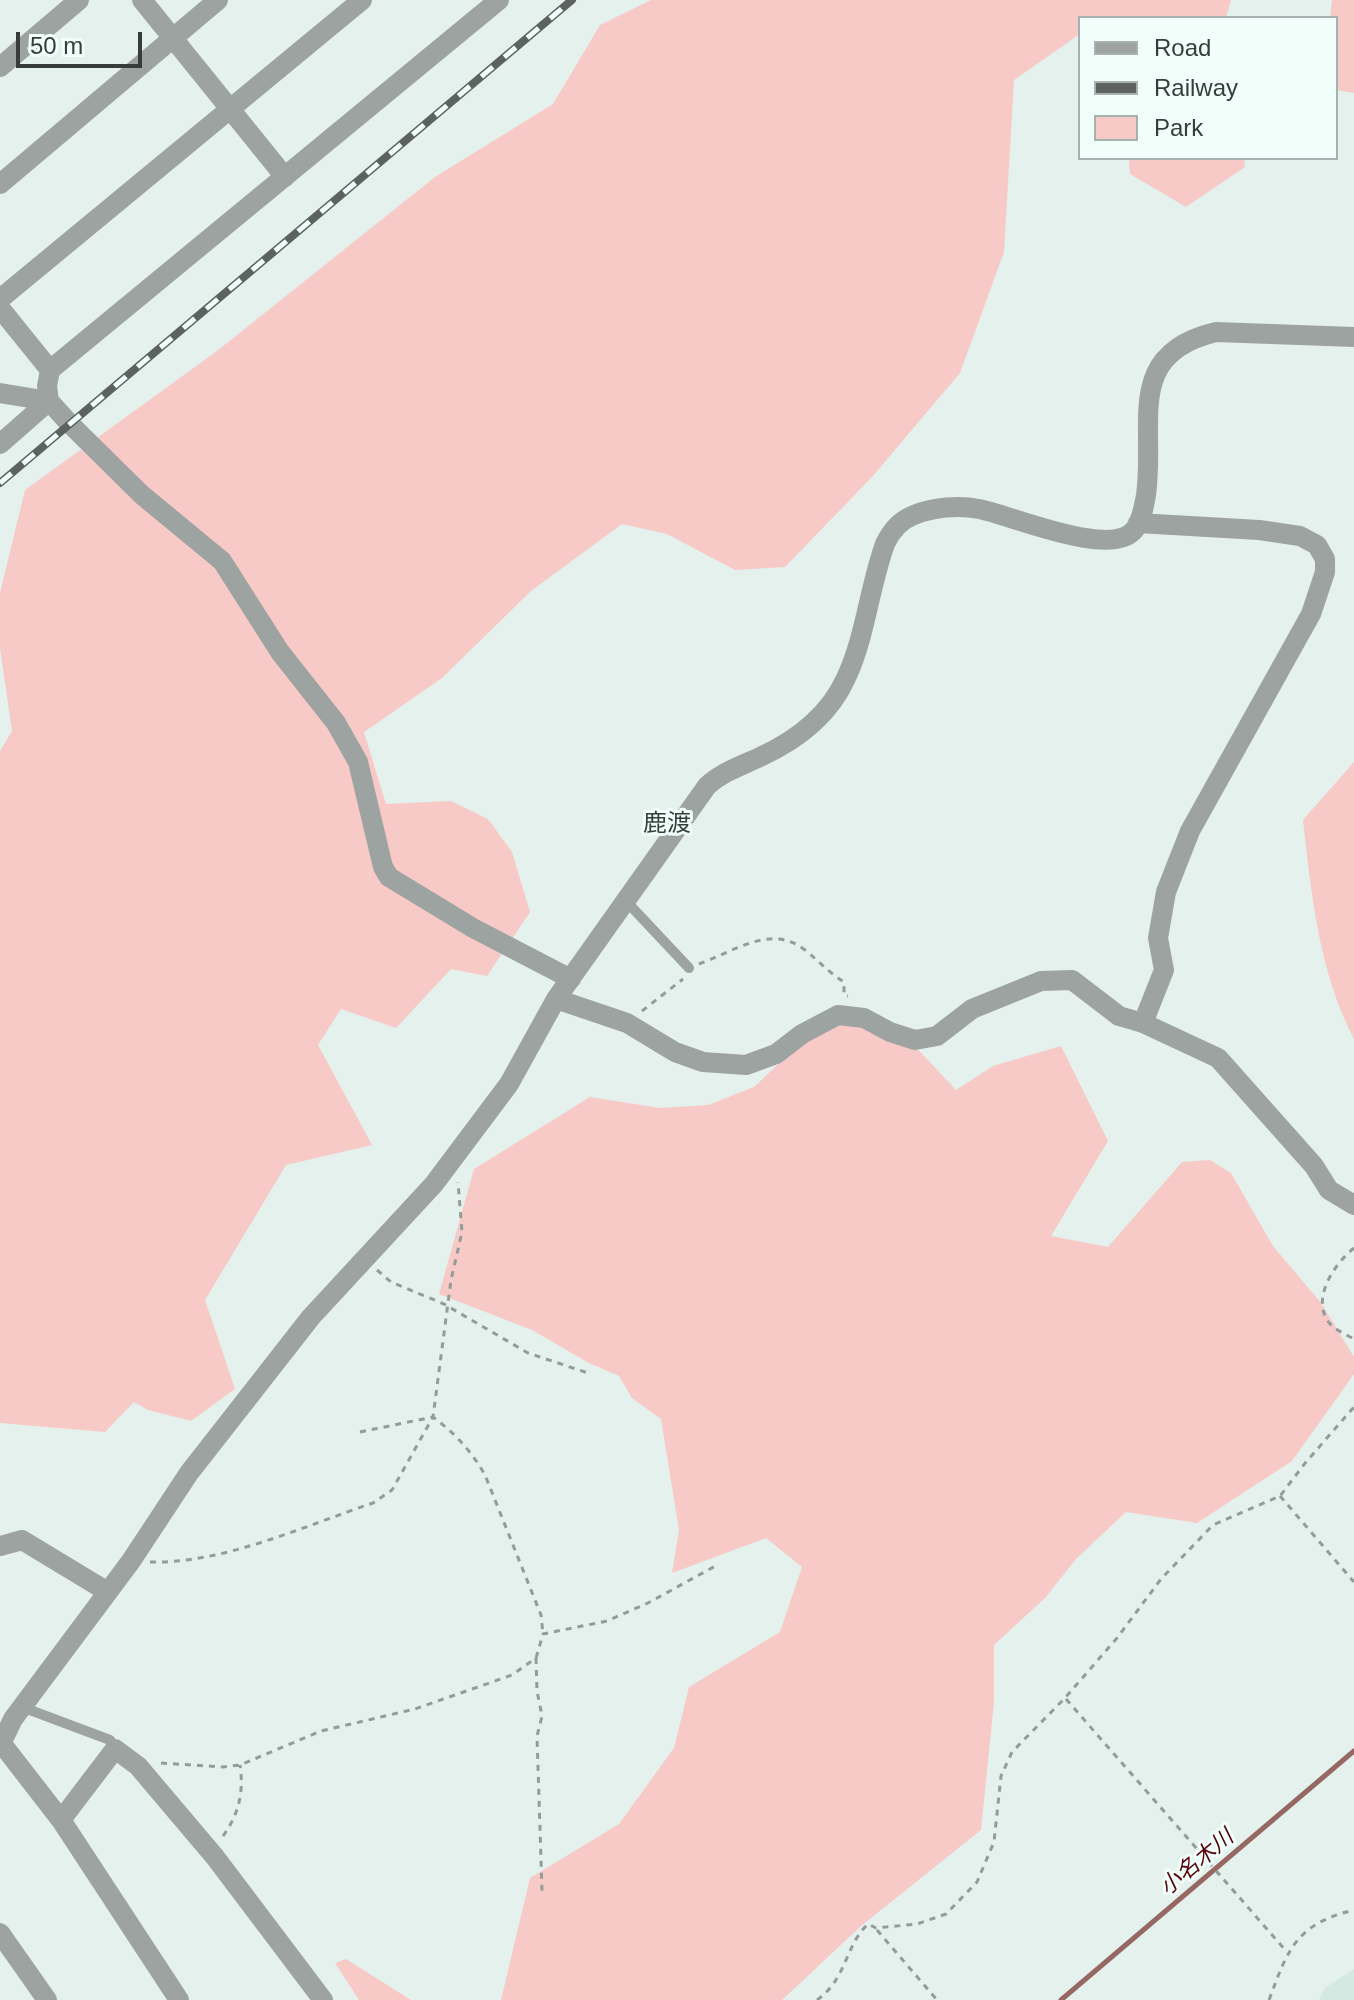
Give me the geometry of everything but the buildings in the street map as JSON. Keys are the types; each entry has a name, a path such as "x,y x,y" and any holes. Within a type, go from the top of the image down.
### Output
{"street":[{"path":"0,67 79,0"},
{"path":"142,0 285,177"},
{"path":"0,184 218,0"},
{"path":"0,299 362,0"},
{"path":"499,0 50,370 47,386 49,401 69,423 142,495 222,561 280,652 347,740 358,762 383,867 389,877 473,928 571,979"},
{"path":"0,308 50,370"},
{"path":"179,2000 61,1820 1,1745 13,1719 131,1561 189,1473 217,1437 311,1317 434,1184 509,1084 556,999 707,786 718,776 783,747 827,711 845,682 857,654 886,543 897,525 932,508 977,508 1094,541 1127,536 1144,509 1153,380 1161,361 1173,349 1196,337 1216,332 1354,337"},
{"path":"0,393 49,401"},
{"path":"0,444 49,401"},
{"path":"1138,523 1259,530 1300,536 1317,545 1325,559 1325,572 1311,614 1185,843 1166,892 1158,938 1164,970 1143,1023"},
{"path":"556,999 627,1023 675,1052 703,1062 746,1065 776,1054 802,1034 838,1015 864,1018 890,1032 915,1040 937,1036 972,1009 1041,981 1072,980 1119,1016 1143,1023 1218,1058 1314,1166 1329,1190 1354,1205"},
{"path":"0,1546 22,1540 108,1592"},
{"path":"61,1820 115,1749 138,1766 210,1850 323,2000"},
{"path":"0,1933 47,2000"}],"lane":[{"path":"626,901 689,968"},
{"path":"22,1707 110,1740 115,1749"}],"path":[{"path":"627,1023 674,987 688,974 689,968 762,938 781,940 804,949 821,967 844,982 844,995 857,1000"},
{"path":"131,1561 167,1562 236,1550 373,1503 392,1490 433,1417 451,1280 462,1232 455,1154"},
{"path":"1354,1248 1339,1261 1324,1291 1324,1314 1333,1327 1354,1339"},
{"path":"368,1257 373,1267 391,1282 444,1304 528,1353 588,1373"},
{"path":"876,1928 917,1924 946,1914 977,1882 994,1842 1001,1776 1012,1752 1065,1698 1117,1638 1161,1579 1213,1525 1280,1496 1354,1407"},
{"path":"360,1432 433,1417 449,1428 485,1475 541,1615 543,1634 536,1658 537,1691 542,1716 537,1736 542,1891"},
{"path":"1280,1496 1354,1582"},
{"path":"543,1634 607,1621 648,1603 719,1564"},
{"path":"156,1762 169,1766 240,1765 321,1731 415,1709 512,1675 536,1658"},
{"path":"1065,1698 1287,1952"},
{"path":"210,1850 233,1822 239,1807 240,1765"},
{"path":"1269,2000 1287,1952 1309,1929 1337,1914 1354,1910"},
{"path":"817,2000 826,1994 841,1973 858,1933 868,1924 876,1928 937,2000"}],"shaded area":[{"path":"1354,1969 1354,2000 1319,2000 1325,1988"}],"green space":[{"path":"651,0 1231,0 1227,16 1078,16 1078,35 1014,80 1004,252 960,373 872,477 785,567 735,570 667,534 622,524 531,591 442,678 364,732 386,804 451,801 488,819 512,852 530,912 487,976 451,969 396,1028 341,1009 318,1045 372,1145 286,1165 205,1300 235,1389 191,1421 148,1410 134,1402 105,1432 0,1423 0,751 12,731 0,648 0,593 25,490 217,351 435,177 553,104 600,25"},
{"path":"1332,0 1354,0 1354,93 1338,90 1338,16 1330,16"},
{"path":"1129,160 1244,160 1245,167 1186,207 1130,174"},
{"path":"1354,762 1354,1039 1332,987 1318,932 1303,820"},
{"path":"860,1008 895,1025 956,1090 993,1066 1061,1046 1108,1141 1051,1236 1108,1247 1182,1162 1210,1160 1231,1173 1273,1246 1321,1303 1354,1357 1354,1374 1292,1461 1197,1523 1126,1512 1076,1559 1045,1598 994,1645 994,1702 981,1830 861,1926 782,2000 501,2000 530,1878 619,1824 674,1748 689,1687 780,1632 802,1567 766,1538 672,1573 679,1530 661,1419 632,1398 619,1376 589,1363 532,1330 439,1294 474,1169 590,1097 660,1108 708,1105 754,1087 808,1036"},
{"path":"346,1959 411,2000 359,2000 335,1963"}],"waterway":[{"name":"小名木川","path":"1061,2000 1354,1751"}],"railway":[{"path":"0,483 572,0"}],"district":[{"name":"鹿渡","path":"667,824"}]}
